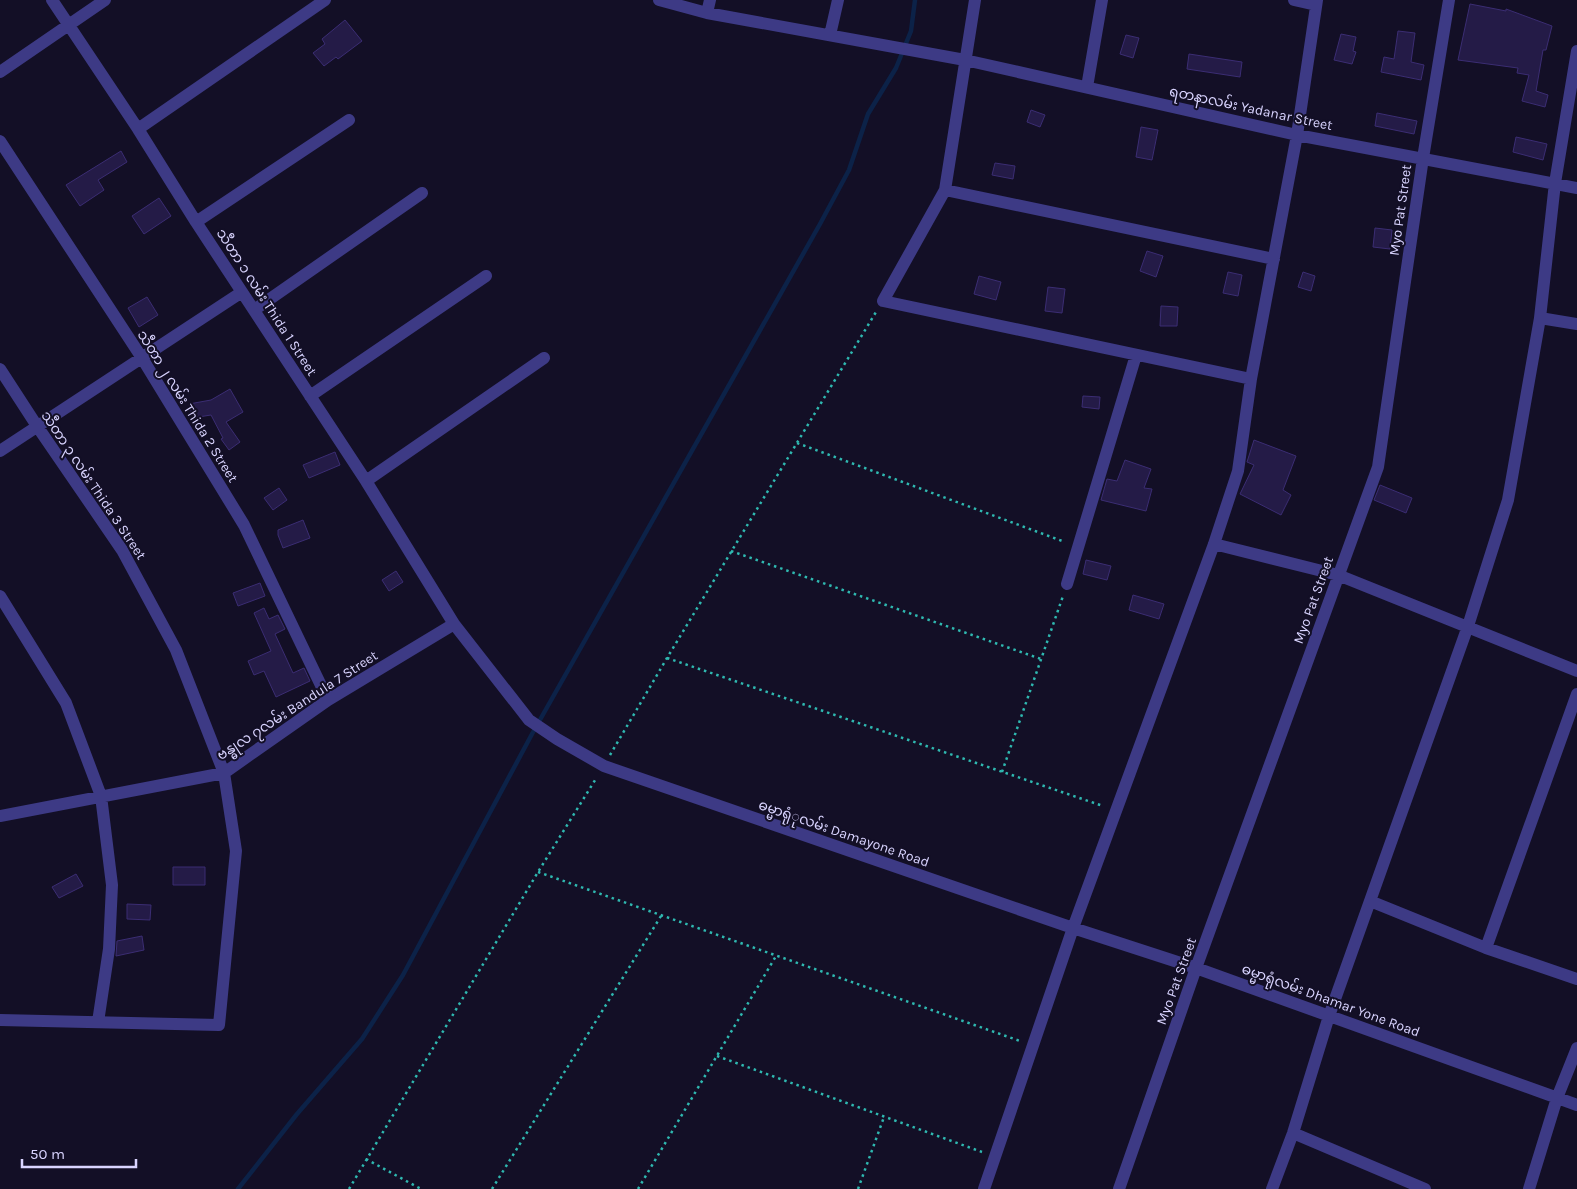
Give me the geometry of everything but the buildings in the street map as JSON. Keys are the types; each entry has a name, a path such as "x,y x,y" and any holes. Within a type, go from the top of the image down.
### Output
{"street":[{"name":"သီတာ ၁ လမ်း Thida 1 Street","path":"52,0 366,481 454,624 530,720"},
{"path":"0,72 105,0"},
{"path":"138,129 325,0"},
{"path":"659,0 707,13 830,35 838,0"},
{"path":"707,13 710,0"},
{"path":"975,0 946,190 883,301 1251,379"},
{"path":"1087,87 1102,0"},
{"path":"984,1189 1073,928 1214,544 1238,471 1251,379 1297,135 1317,3 1294,0"},
{"name":"Myo Pat Street","path":"1118,1189 1378,467 1423,158 1450,0"},
{"name":"ရတနာလမ်း Yadanar Street","path":"830,35 965,60 1297,135 1577,188"},
{"path":"1272,1189 1293,1134 1329,1016 1468,626 1508,500 1540,318 1555,183 1577,51"},
{"path":"196,222 349,120"},
{"name":"သီတာ ၂ လမ်း Thida 2 Street","path":"0,140 142,358 244,525 328,700"},
{"path":"946,190 1274,259"},
{"path":"254,310 422,193"},
{"path":"310,396 486,276"},
{"path":"0,451 242,292"},
{"path":"1540,318 1577,324"},
{"path":"1067,584 1136,354"},
{"path":"366,481 544,358"},
{"name":"သီတာ ၃ လမ်း Thida 3 Street","path":"0,369 122,550 176,650 224,773 236,851 219,1025 98,1022"},
{"path":"1214,544 1338,574 1577,671"},
{"path":"0,596 66,703 101,796 112,885 109,950 98,1022 0,1020"},
{"name":"ဗန္ဓုလ ၇လမ်း Bandula 7 Street","path":"0,816 224,773 328,700 454,624"},
{"path":"1486,948 1577,694"},
{"name":"ဓမ္မာရုံုလမ်း Damayone Road","path":"530,720 544,731 604,766 1073,928"},
{"path":"1370,901 1486,948 1577,978"},
{"name":"ဓမ္မာရုံလမ်း Dhamar Yone Road","path":"1073,928 1196,968 1577,1105"},
{"path":"1529,1189 1557,1098 1577,1048"},
{"path":"1293,1134 1401,1185 1425,1189"}],"path":[{"path":"348,1189 883,301"},
{"path":"797,442 1078,547"},
{"path":"731,551 1041,659"},
{"path":"1002,772 1067,584"},
{"path":"667,658 1116,811"},
{"path":"538,872 1033,1046"},
{"path":"492,1189 661,915"},
{"path":"638,1189 776,956"},
{"path":"717,1056 995,1156"},
{"path":"858,1189 884,1117"},
{"path":"366,1159 421,1189"}],"waterway":[{"path":"238,1189 297,1114 362,1039 403,975 532,734 849,170 868,114 896,68 911,31 915,0"}]}
